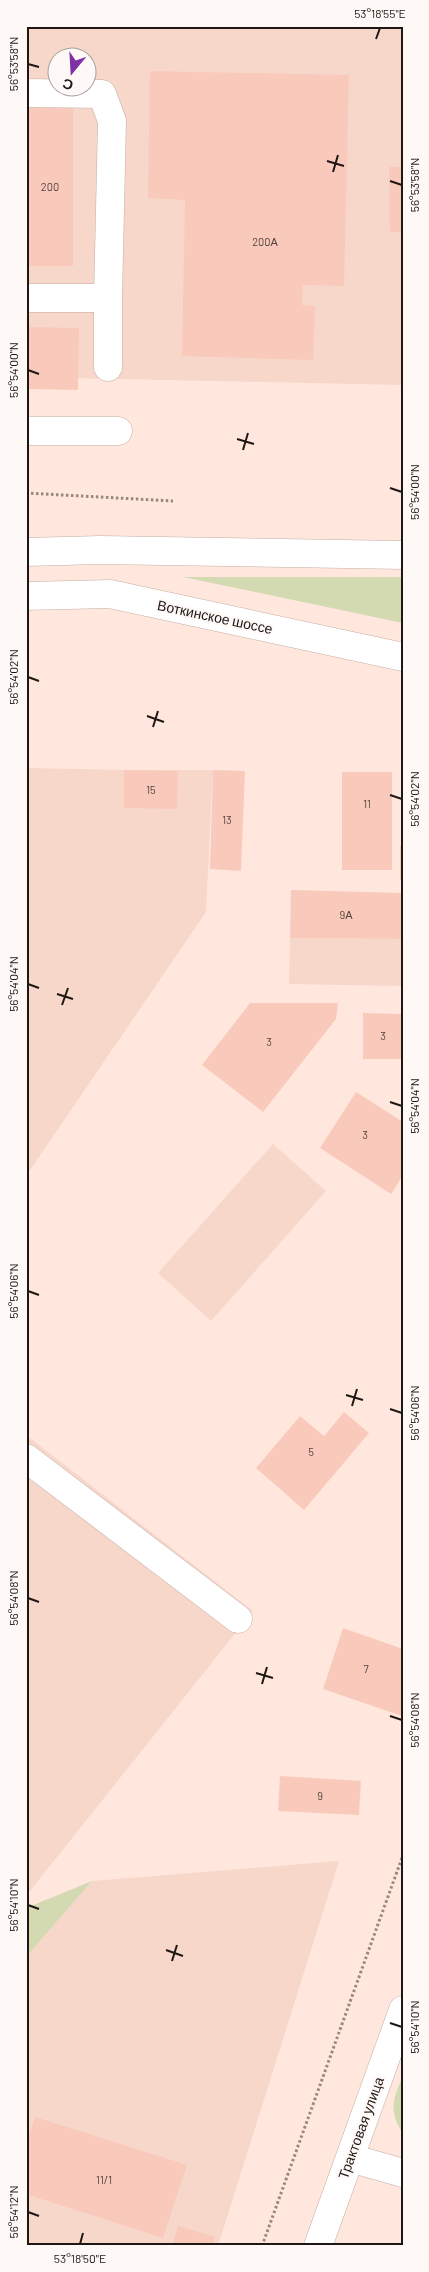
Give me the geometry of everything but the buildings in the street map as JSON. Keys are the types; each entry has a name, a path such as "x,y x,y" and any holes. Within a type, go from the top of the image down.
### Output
{"main road":[{"path":"26,93 102,94 112,121 108,367"},
{"path":"26,298 108,298"},
{"path":"26,431 118,431"},
{"path":"26,552 100,550 403,555"},
{"name":"Воткинское шоссе","path":"26,596 110,594 403,656"},
{"path":"26,1458 238,1619"},
{"name":"Трактовая улица","path":"318,2246 403,2010"},
{"path":"350,2158 403,2173"}],"path":[{"path":"26,494 173,501"},
{"path":"262,2246 403,1855"}],"shaded area":[{"path":"26,26 403,26 403,385 26,377"},
{"path":"26,768 213,770 206,912 26,1176"},
{"path":"290,938 403,939 403,986 289,984"},
{"path":"273,1144 326,1191 211,1321 158,1273"},
{"path":"26,1435 253,1611 26,1896"},
{"path":"339,1861 218,2246 26,2246 26,1957 92,1881"}],"green space":[{"path":"183,577 403,577 403,623"},
{"path":"92,1881 26,1957 26,1908"},
{"path":"403,2075 403,2134 395,2118 394,2105"}]}
